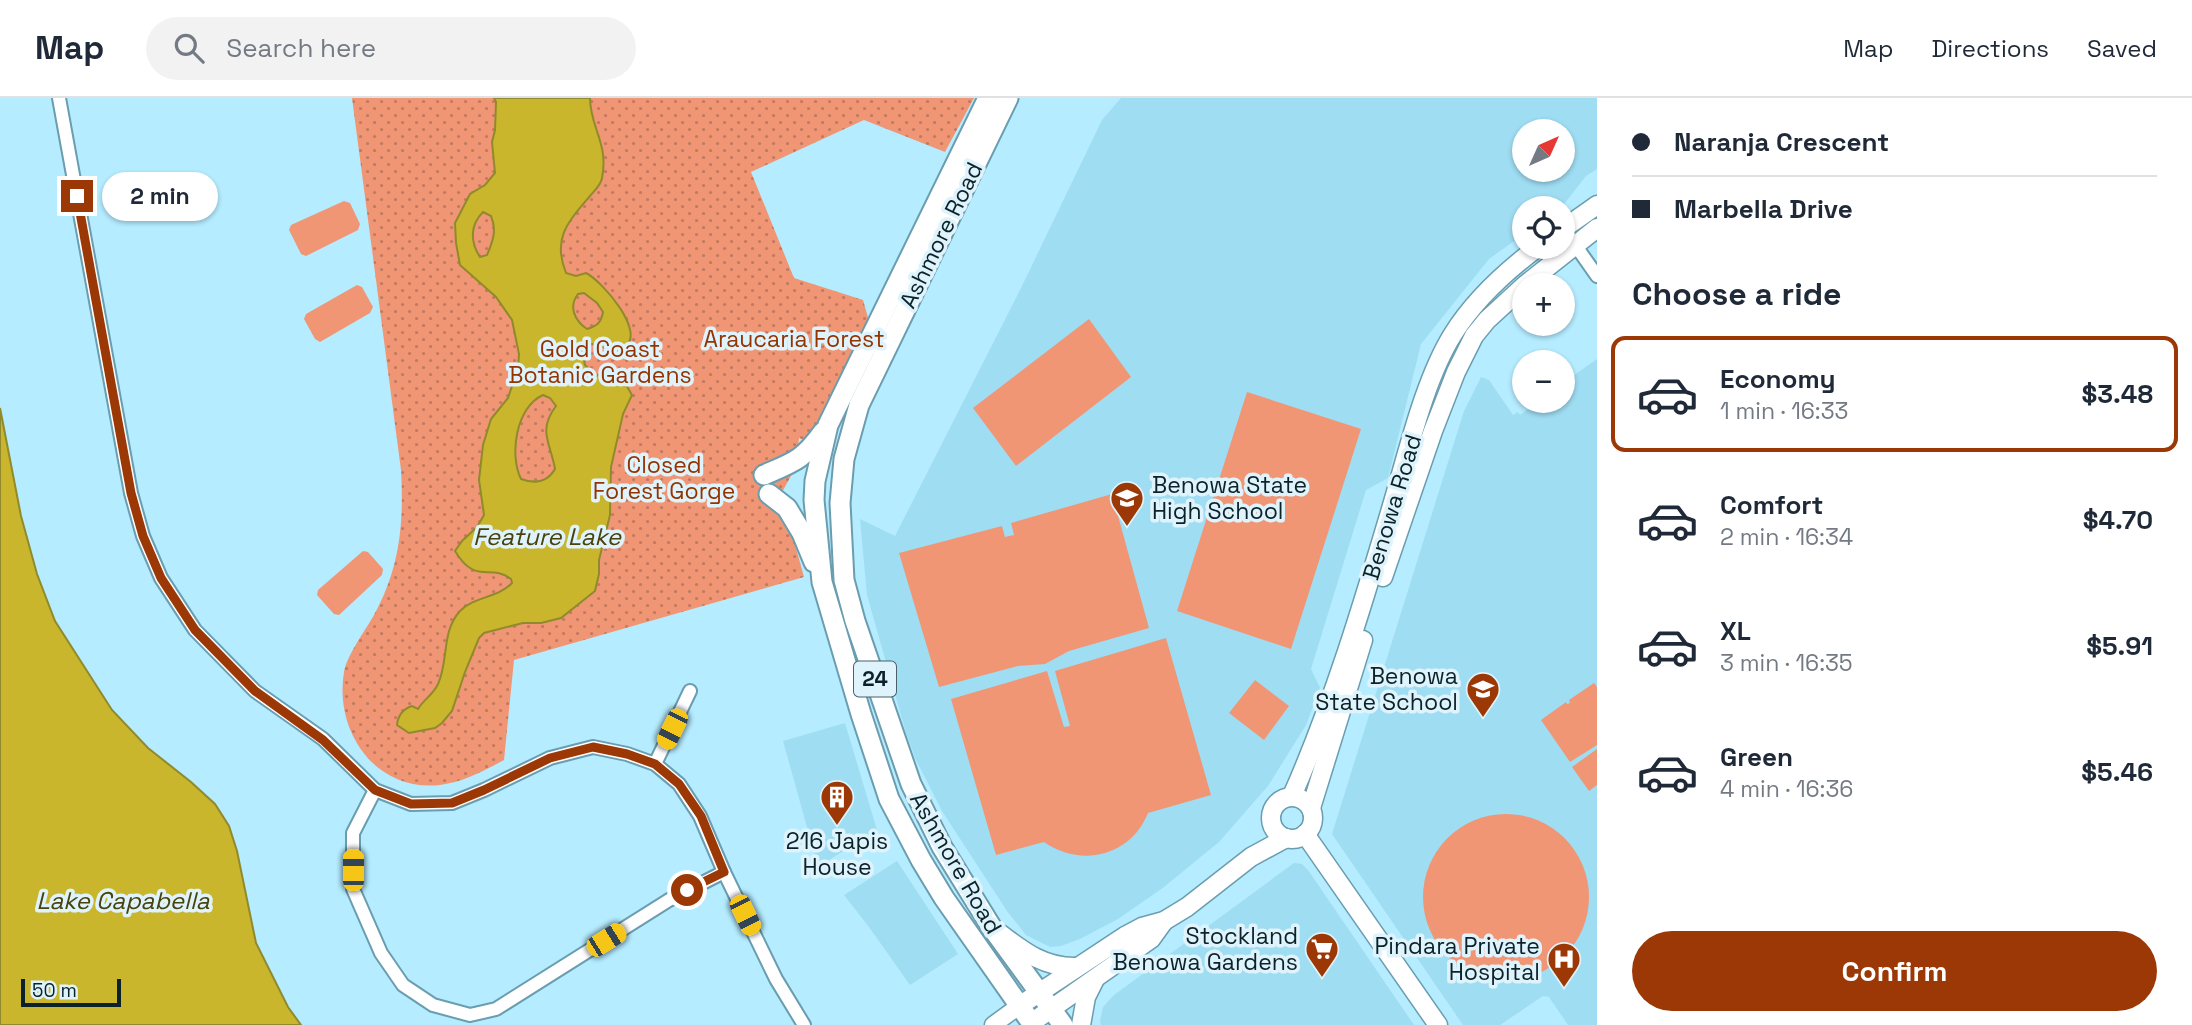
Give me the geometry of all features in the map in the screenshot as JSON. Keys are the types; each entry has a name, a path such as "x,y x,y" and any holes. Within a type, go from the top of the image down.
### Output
{"main road":[{"name":"Ashmore Road","path":"988,98 828,425 815,481 814,500 822,582 889,799 932,879 1031,1024"},
{"name":"Ashmore Road","path":"1008,98 859,405 844,459 840,503 844,580 855,621 911,784 942,847 992,928 1057,1017"},
{"path":"1575,220 1597,205"},
{"name":"Benowa Road","path":"1540,273 1597,228"},
{"name":"Benowa Road","path":"1292,796 1319,734 1340,673 1440,358 1453,333 1473,307 1497,281 1524,259"},
{"name":"Benowa Road","path":"1311,808 1383,577 1456,372 1474,336 1512,296"},
{"path":"822,582 802,533 786,508 766,485 810,450 828,425"},
{"path":"1292,796 1303,799 1311,808 1313,822 1305,834 1293,839 1280,833 1271,822 1272,810 1280,800 1292,796"},
{"path":"1019,1006 1142,927 1164,921 1203,896 1280,833"},
{"path":"1305,834 1438,1025"},
{"path":"1031,1024 1057,1017 1095,979 1151,939 1164,921"},
{"path":"992,928 1045,963 1077,967"},
{"path":"1082,1025 1086,998 1095,979"}],"street":[{"path":"59,98 131,493 143,536 161,578 195,630 255,691 323,740 375,790 411,804 452,803 550,758 593,747 627,754 655,764 679,784 701,816 724,872 776,979 804,1025"},
{"path":"1576,246 1597,276"},
{"path":"655,764 690,691"},
{"path":"375,790 353,833 353,889 381,953 403,985 433,1005 470,1014 496,1009 669,900 724,872"},
{"path":"993,1025 1019,1006"}],"shaded area":[{"name":"Benowa State High School","path":"1121,98 1597,98 1597,169 1586,176 1570,196 1512,196 1512,243 1489,259 1421,344 1388,478 1366,490 1311,669 1320,688 1306,725 1268,786 1219,842 1164,887 1118,919 1080,939 1050,947 1026,935 1007,911 942,811 916,760 867,595 860,519 895,536 1021,288 1102,120"},
{"name":"Benowa State School","path":"1597,359 1597,1025 1568,1025 1549,997 1543,996 1500,1025 1463,1025 1332,834 1464,411 1481,377 1489,380 1513,415 1520,415 1575,413 1575,375"},
{"path":"845,723 877,830 821,865 814,852 783,741"},
{"path":"897,861 958,954 910,985 844,895"},
{"path":"1294,863 1302,864 1308,870 1414,1025 1101,1025 1103,1007 1114,995"}],"green space":[{"name":"Gold Coast Botanic Gardens","path":"352,98 974,98 945,152 864,120 751,172 794,278 863,300 869,321 808,442 799,438 797,465 781,494 804,577 514,660 504,760 449,784 417,785 396,779 378,768 353,736 346,716 344,672 390,580 401,527 402,508 401,470"},
{"path":"344,201 350,203 360,224 358,230 306,256 301,254 289,230 291,225"},
{"path":"357,285 362,287 373,307 370,313 320,342 315,339 304,319 306,314"},
{"path":"1089,319 1131,377 1016,466 973,408"},
{"path":"1247,392 1361,429 1291,649 1177,611"},
{"path":"1112,494 1149,628 1069,651 1045,664 1018,666 939,687 899,553 1002,526 1005,537 1014,535 1011,523"},
{"path":"363,551 368,552 383,569 382,575 339,615 334,614 317,595 318,590"},
{"path":"1166,638 1211,795 1148,813 1130,839 1104,853 1089,856 1073,854 1044,842 996,855 951,699 1047,671 1064,727 1070,726 1055,671"},
{"path":"1255,680 1289,706 1264,740 1229,713"},
{"path":"1594,683 1597,687 1597,745 1570,762 1541,720 1566,702 1570,703 1569,700"},
{"path":"1597,749 1597,785 1589,791 1572,767"},
{"path":"1506,814 1538,820 1565,838 1583,865 1589,897 1583,929 1565,956 1538,974 1506,980 1474,974 1447,956 1429,929 1423,897 1429,865 1447,838 1474,820"}],"water":[{"name":"Feature Lake","path":"494,98 590,98 603,155 602,178 565,231 562,261 566,273 576,276 586,273 602,286 627,320 630,342 623,349 591,344 582,352 585,365 596,376 612,372 622,378 632,395 623,414 611,467 610,515 595,591 561,618 541,623 523,623 484,633 479,638 465,672 452,711 435,728 409,733 397,725 398,718 409,707 418,709 436,688 454,619 472,602 500,592 512,583 511,579 503,575 470,568 455,551 484,515 479,480 483,445 491,419 508,398 518,368 519,354 512,320 496,297 460,265 456,243 455,223 470,194 485,185 495,173 492,142 496,102","holes":["483,212 491,216 494,231 487,255 480,257 474,245 473,234 476,222","584,293 597,303 603,312 598,324 593,327 587,329 574,313 578,294","543,395 550,398 556,406 546,430 555,469 544,480 531,482 521,479 517,469 516,445 521,421 534,401"]},
{"name":"Lake Capabella","path":"0,408 21,516 37,574 55,621 112,710 148,748 215,804 229,826 237,851 256,943 288,1007 301,1025 0,1025"}],"place":[{"name":"Benowa State High School","path":"1127,528"},
{"name":"Benowa State School","path":"1483,719"},
{"name":"216 Japis House","path":"837,827"},
{"name":"Stockland Benowa Gardens","path":"1322,979"},
{"name":"Pindara Private Hospital","path":"1564,989"}],"route":[{"path":"77,196 131,493 143,536 161,578 195,630 255,691 323,740 375,790 411,804 452,803 550,758 593,747 627,754 655,764 679,784 701,816 724,872 687,890"}],"park label":[{"name":"Araucaria Forest","path":"794,339"},
{"name":"Closed Forest Gorge","path":"664,478"}]}
